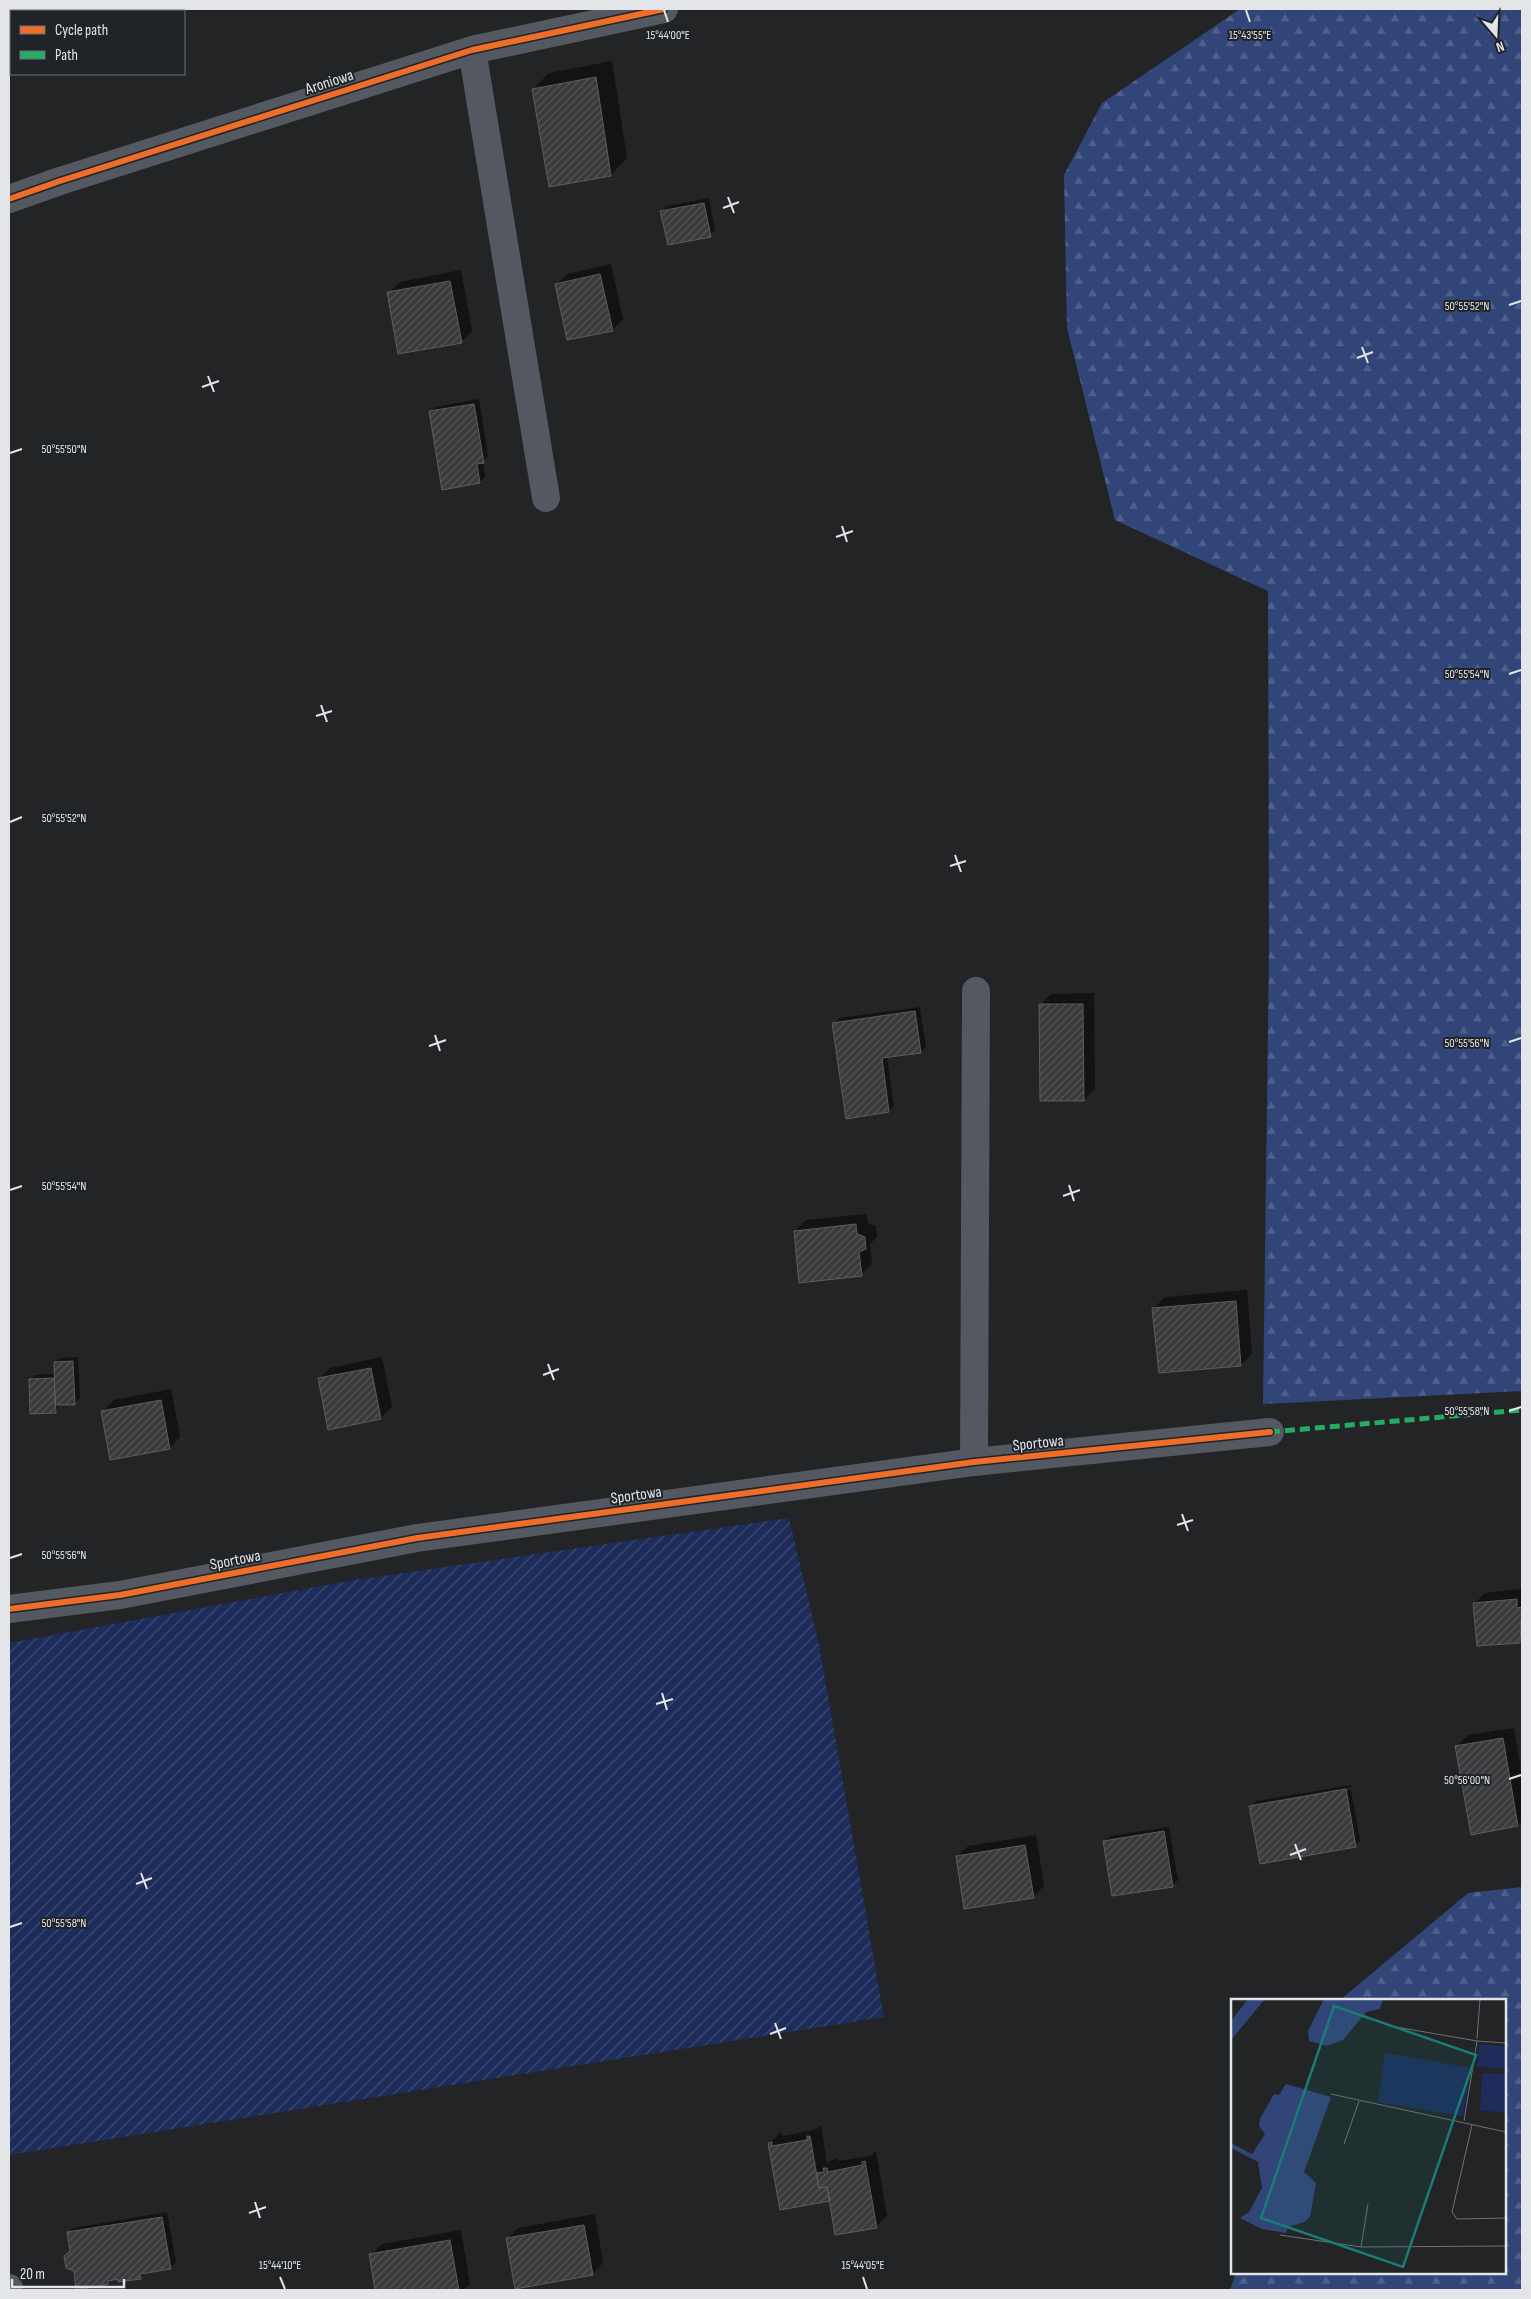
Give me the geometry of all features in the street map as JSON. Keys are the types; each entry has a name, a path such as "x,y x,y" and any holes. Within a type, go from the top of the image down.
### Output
{"street":[{"name":"Aroniowa","path":"9,199 60,181 472,50 664,9"},
{"path":"472,50 546,498"},
{"path":"974,1462 976,991"},
{"name":"Sportowa","path":"9,1610 120,1595 416,1538 974,1462 1270,1432"}],"green space":[{"path":"1240,9 1522,9 1522,1391 1263,1404 1269,948 1268,591 1115,520 1067,328 1064,175 1102,103"},
{"path":"1522,1887 1522,2290 1230,2290 1236,2274 1506,2274 1506,1999 1341,1999 1468,1893"}],"shaded area":[{"path":"789,1518 819,1645 884,2017 9,2155 9,1643 354,1580"}],"building":[{"path":"596,77 611,176 549,187 532,89"},
{"path":"704,203 711,237 668,245 660,211"},
{"path":"600,274 613,331 567,340 555,284"},
{"path":"450,281 462,343 398,354 387,292"},
{"path":"474,404 484,463 477,464 480,483 442,490 429,411"},
{"path":"1039,1004 1083,1004 1084,1101 1040,1101"},
{"path":"915,1011 921,1053 882,1058 889,1112 846,1119 832,1023"},
{"path":"856,1224 857,1234 865,1237 866,1249 859,1252 862,1276 799,1283 794,1231"},
{"path":"1236,1301 1241,1366 1159,1373 1152,1308"},
{"path":"73,1361 75,1405 55,1405 54,1362"},
{"path":"371,1368 381,1419 328,1430 318,1378"},
{"path":"54,1378 56,1413 30,1414 29,1379"},
{"path":"161,1400 170,1449 110,1460 101,1411"},
{"path":"1517,1599 1517,1608 1522,1607 1520,1643 1477,1646 1473,1603"},
{"path":"1503,1738 1518,1826 1471,1835 1455,1746"},
{"path":"1346,1789 1356,1847 1260,1864 1249,1806"},
{"path":"1164,1831 1173,1887 1112,1896 1103,1841"},
{"path":"1025,1845 1034,1898 964,1909 956,1856"},
{"path":"807,2136 810,2136 819,2188 827,2187 830,2201 780,2210 768,2143 772,2142 772,2146 807,2140"},
{"path":"865,2161 877,2228 835,2235 827,2187 819,2188 816,2173 824,2172 823,2168 827,2168 828,2172 862,2165 862,2162"},
{"path":"162,2217 171,2269 140,2274 141,2279 118,2282 118,2279 108,2281 108,2284 105,2285 76,2290 74,2271 66,2268 64,2256 70,2251 67,2232"},
{"path":"584,2225 593,2275 515,2289 506,2238"},
{"path":"450,2240 459,2290 375,2290 369,2254"}],"marked path":[{"path":"1270,1432 1522,1410"}],"cycle path":[{"path":"9,199 60,181 472,50 664,9"},
{"path":"9,1609 120,1595 417,1538 974,1462 1270,1432"}]}
